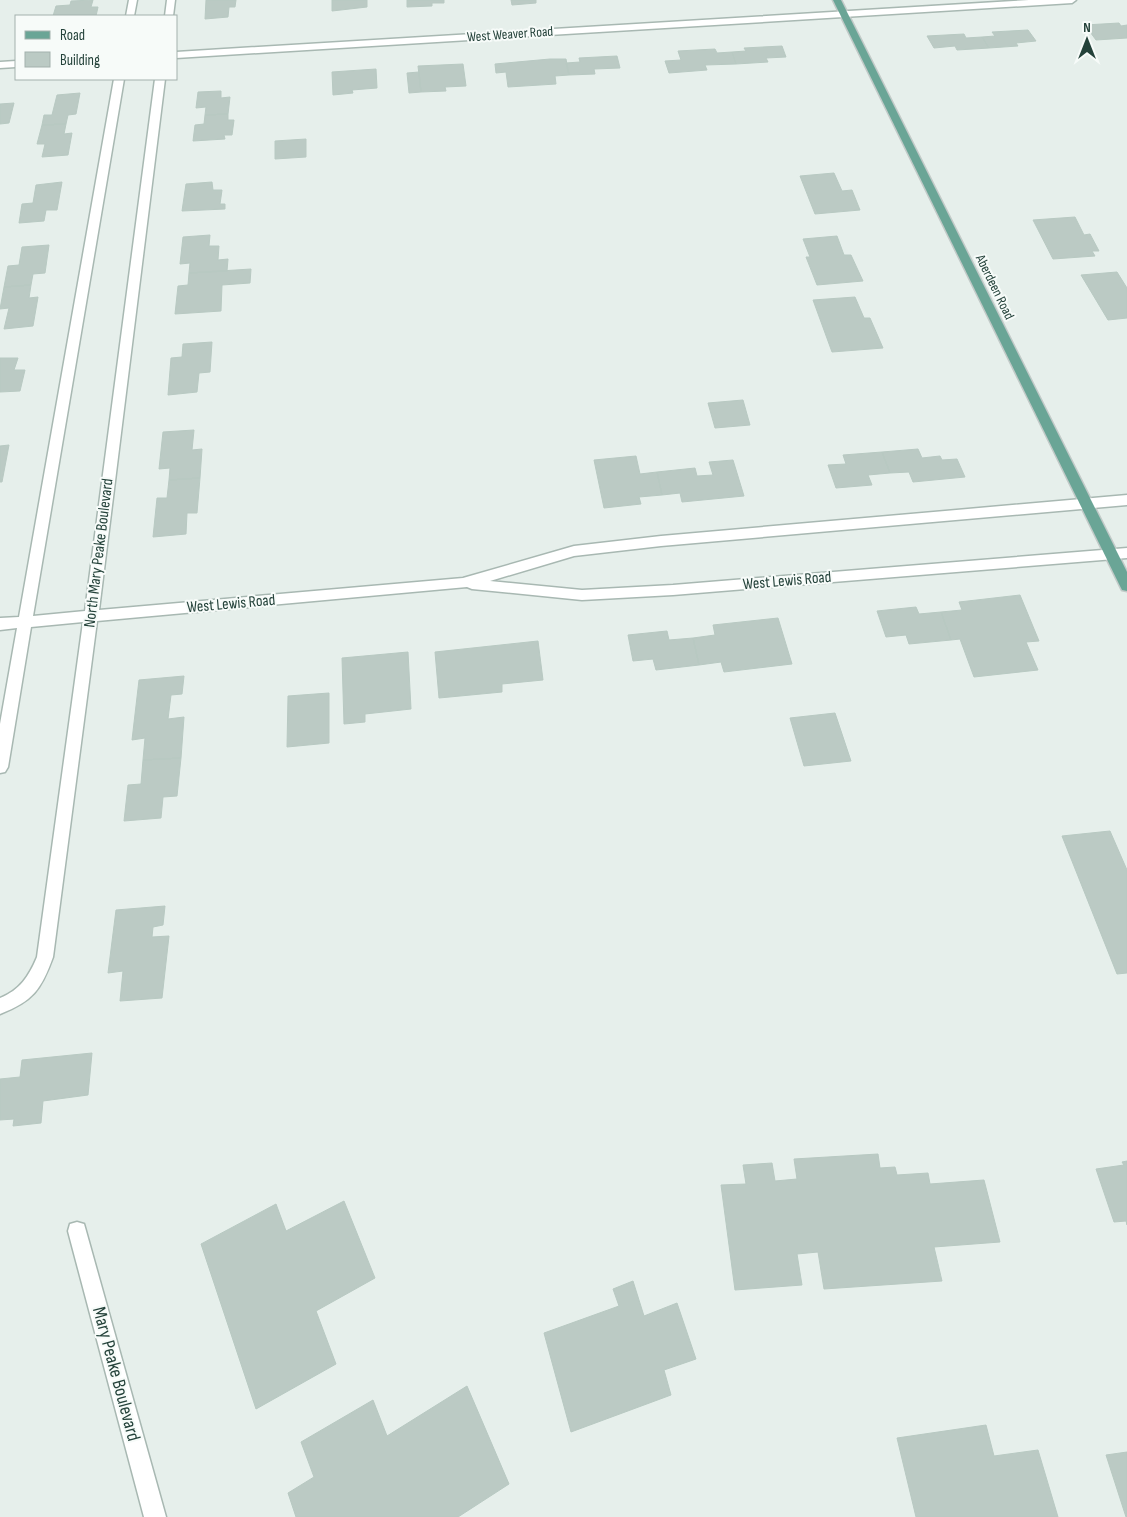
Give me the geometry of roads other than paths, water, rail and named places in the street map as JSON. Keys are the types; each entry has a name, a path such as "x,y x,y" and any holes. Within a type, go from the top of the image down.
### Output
{"main road":[{"name":"Aberdeen Road","path":"837,0 1127,586"}],"street":[{"path":"130,15 132,0"},
{"path":"168,15 171,0"},
{"name":"West Weaver Road","path":"178,55 1072,0"},
{"path":"0,65 15,64"},
{"path":"0,767 119,80"},
{"name":"North Mary Peake Boulevard","path":"0,1006 22,997 36,981 45,957 160,80"},
{"name":"West Lewis Road","path":"0,624 463,583 574,551 661,541 1127,500"},
{"name":"West Lewis Road","path":"463,583 582,596 1127,553"},
{"name":"Mary Peake Boulevard","path":"77,1230 155,1517"}]}
